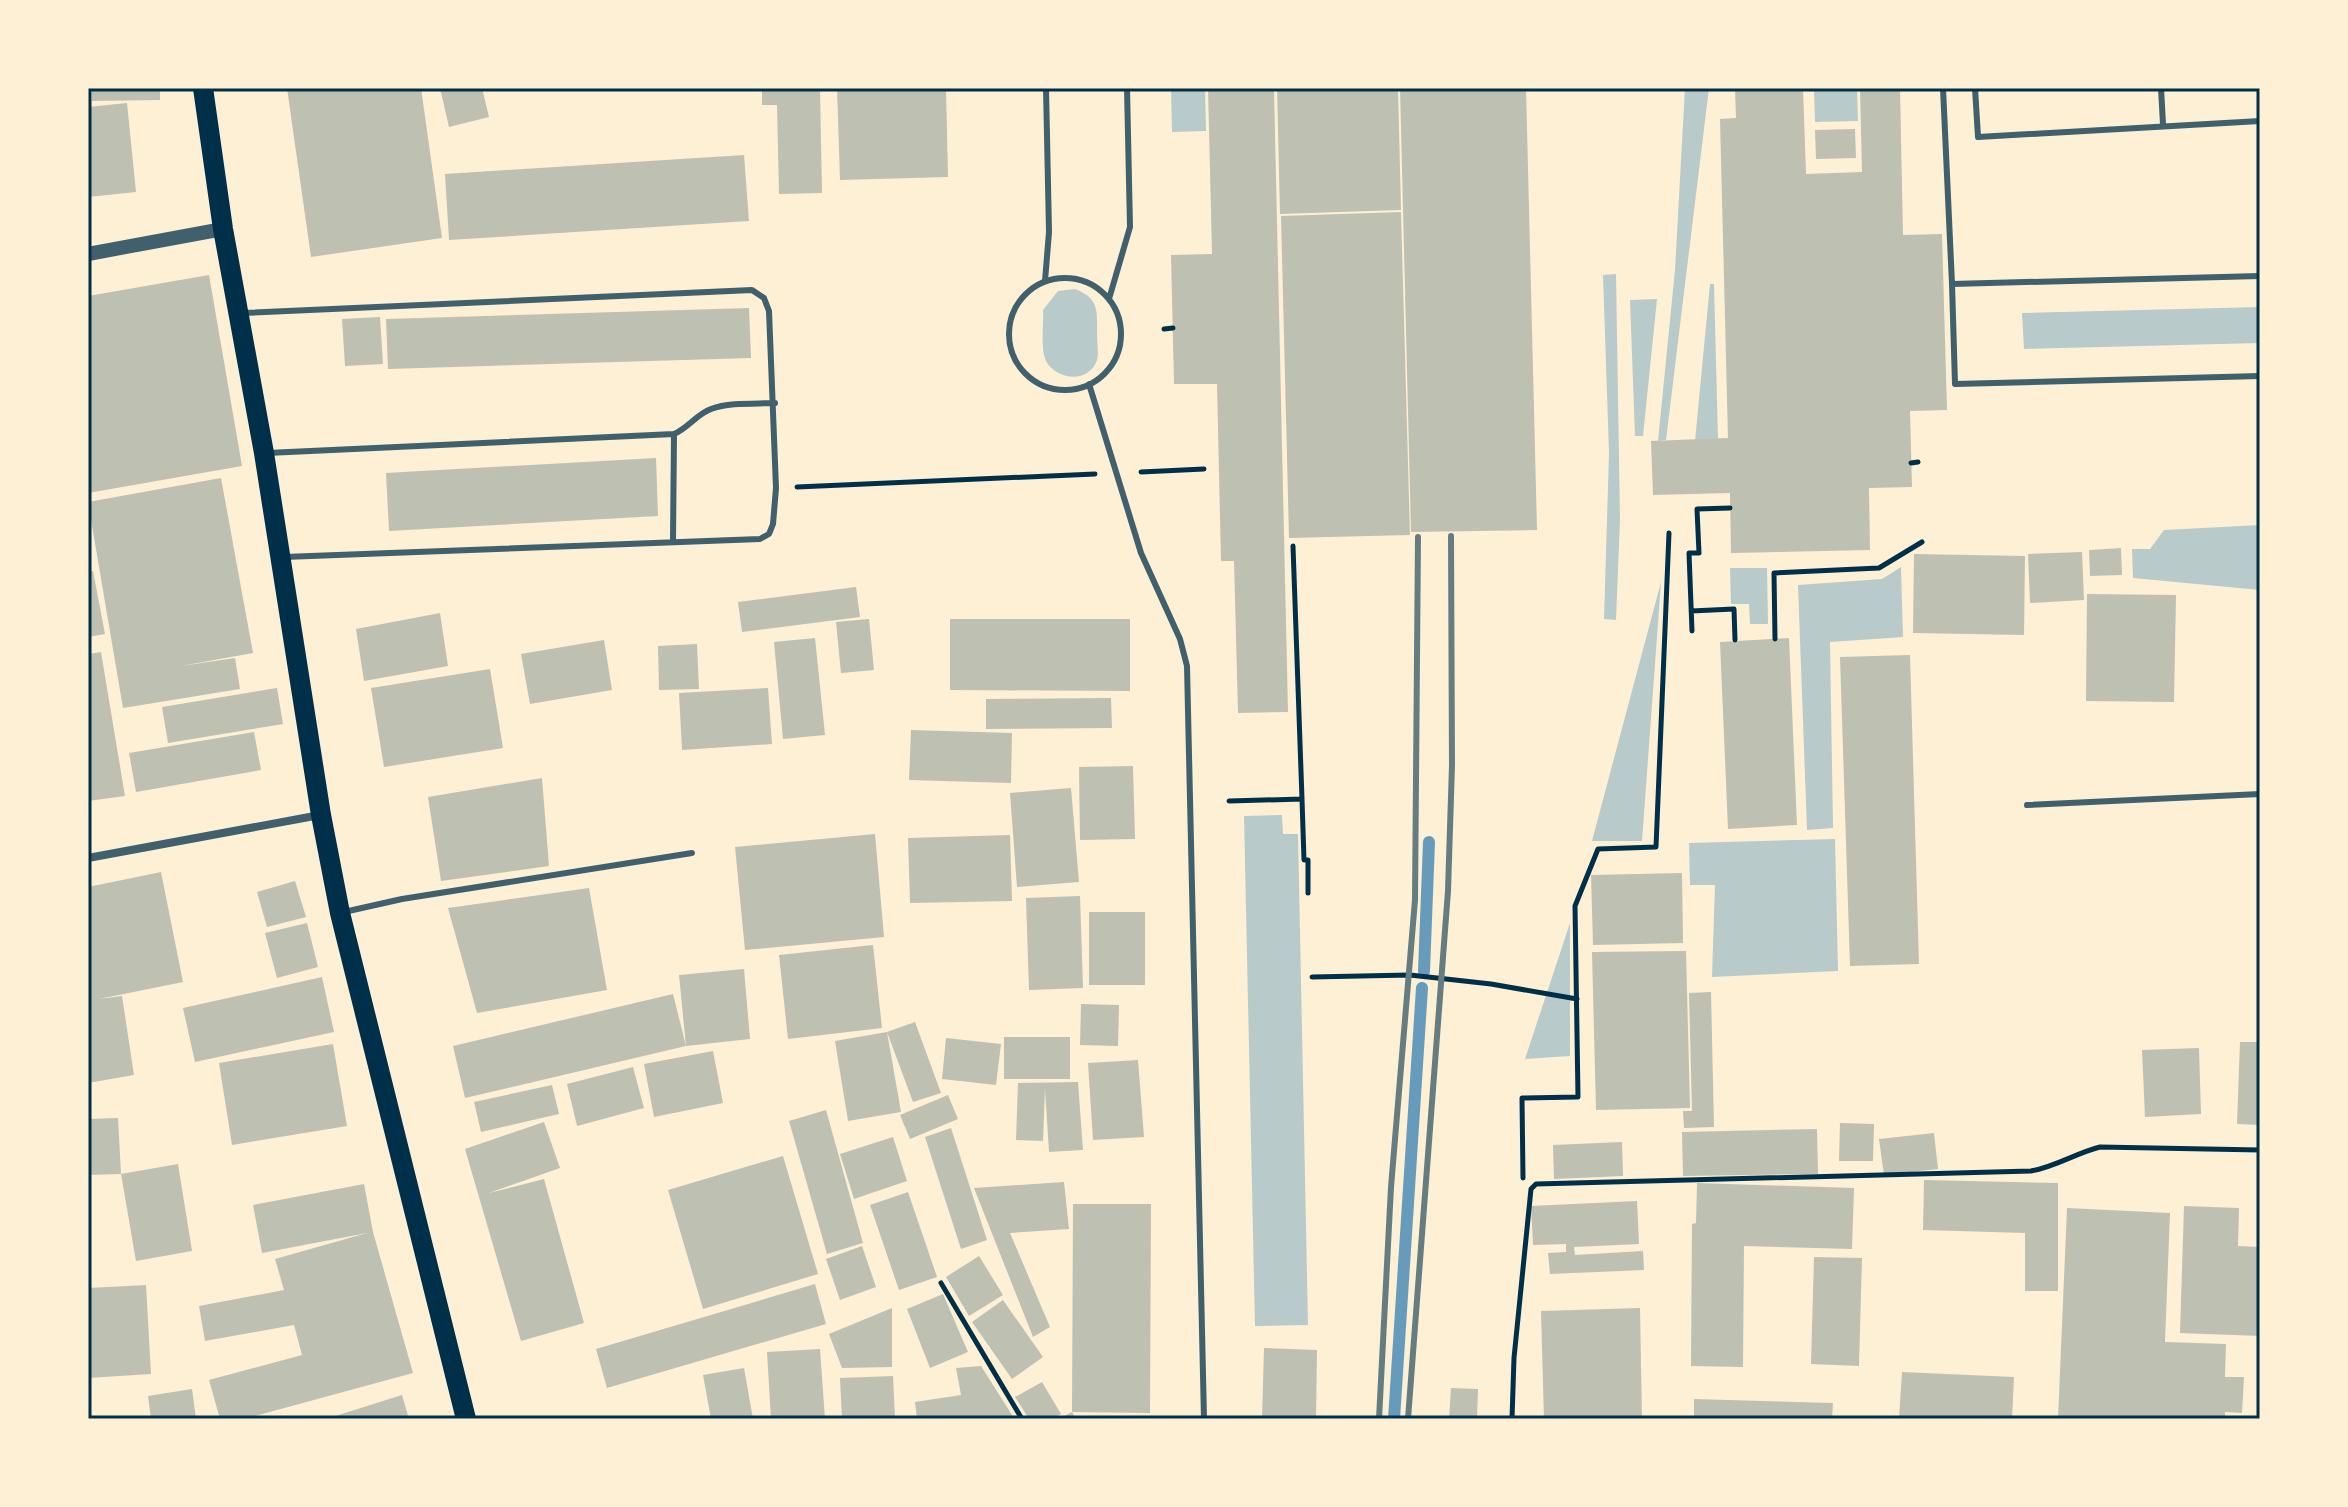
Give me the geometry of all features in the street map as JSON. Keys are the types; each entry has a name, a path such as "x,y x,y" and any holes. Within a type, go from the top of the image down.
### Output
{"main road":[{"path":"203,88 223,229 264,453 321,815 340,913 466,1419"}],"street":[{"path":"88,254 223,229"},
{"path":"88,858 321,815"}],"lane":[{"path":"1045,281 1049,232 1046,88"},
{"path":"1109,299 1130,227 1127,88"},
{"path":"1943,88 1955,384 2260,376"},
{"path":"1975,88 1978,137 2163,124 2260,121"},
{"path":"2161,88 2163,124"},
{"path":"1952,284 2260,276"},
{"path":"1062,278 1080,280 1095,287 1109,299 1121,332 1119,350 1099,379 1067,391 1050,389 1033,381 1012,354 1009,337 1011,319 1018,303 1030,290 1045,281 1062,278"},
{"path":"239,313 752,290 764,298 769,311 776,488 773,524 769,534 760,539 279,557"},
{"path":"1089,384 1141,553 1180,639 1187,666 1204,1419"},
{"path":"264,453 674,434 684,430 709,409 775,403"},
{"path":"673,541 674,434"},
{"path":"2027,805 2260,794"},
{"path":"340,913 402,899 692,853"}],"path":[{"path":"1164,329 1173,328"},
{"path":"776,488 1204,469"},
{"path":"1692,631 1689,553 1699,553 1697,509 1730,508"},
{"path":"1523,1178 1522,1098 1578,1097 1575,906 1598,849 1656,847 1669,533"},
{"path":"1775,639 1774,573 1879,568 1922,542"},
{"path":"1293,546 1304,860 1308,860 1308,893"},
{"path":"1691,611 1734,609 1735,640"},
{"path":"1229,801 1302,799"},
{"path":"1312,977 1410,975 1491,984 1577,999"},
{"path":"1512,1419 1515,1344 1531,1189 1536,1184 2031,1171 2048,1168 2077,1152 2100,1147 2260,1150"},
{"path":"941,1283 1022,1419"}],"shaded area":[{"path":"1171,88 1205,88 1206,131 1172,132"},
{"path":"1685,88 1709,88 1666,440 1658,441 1675,270"},
{"path":"1814,88 1857,88 1858,121 1815,122"},
{"path":"1616,274 1620,519 1616,620 1604,619 1609,453 1603,275"},
{"path":"1710,284 1714,284 1718,439 1695,441"},
{"path":"1075,289 1089,297 1095,307 1098,354 1093,368 1072,377 1057,372 1046,361 1043,310 1058,291"},
{"path":"1657,299 1643,436 1635,436 1630,300"},
{"path":"2260,307 2260,343 2024,349 2022,313"},
{"path":"2260,525 2260,590 2133,578 2132,549 2150,549 2164,530"},
{"path":"1901,567 1903,637 1830,642 1833,828 1807,830 1798,585 1882,579"},
{"path":"1730,568 1767,568 1768,624 1750,624 1749,604 1731,604"},
{"path":"1661,582 1642,841 1592,841"},
{"path":"1282,815 1283,834 1298,834 1308,1325 1255,1326 1244,816"},
{"path":"1835,839 1838,971 1712,977 1715,885 1690,885 1689,843"},
{"path":"1570,923 1570,1056 1525,1059"}],"building":[{"path":"92,88 160,88 160,100 92,101"},
{"path":"287,88 421,88 442,238 311,257"},
{"path":"440,88 482,88 489,117 449,127"},
{"path":"762,88 820,88 822,193 779,194 777,105 762,105"},
{"path":"837,88 946,88 948,177 840,180"},
{"path":"1208,88 1274,88 1288,712 1238,713 1234,561 1221,561 1217,384 1174,384 1171,255 1212,254"},
{"path":"1277,88 1398,88 1401,210 1280,214"},
{"path":"1400,88 1526,88 1537,530 1411,532"},
{"path":"1735,88 1803,88 1806,174 1862,172 1860,88 1900,88 1903,235 1942,234 1947,410 1910,411 1912,487 1869,488 1870,550 1731,553 1730,493 1653,495 1651,441 1728,438 1720,119 1736,118"},
{"path":"127,103 136,192 88,197 88,107"},
{"path":"1855,129 1856,158 1816,159 1815,130"},
{"path":"744,155 749,221 449,240 445,174"},
{"path":"1401,212 1410,535 1289,538 1281,216"},
{"path":"209,275 242,466 88,493 88,296"},
{"path":"749,308 751,358 388,369 386,319"},
{"path":"380,317 383,364 345,366 342,319"},
{"path":"656,458 658,516 389,531 386,473"},
{"path":"221,478 253,653 181,666 235,658 240,689 123,708 88,502"},
{"path":"2121,548 2122,575 2090,576 2089,550"},
{"path":"2082,552 2084,600 2030,603 2028,554"},
{"path":"1914,554 2025,556 2024,635 1913,633"},
{"path":"93,571 105,634 88,637 88,572"},
{"path":"856,587 860,617 742,632 738,602"},
{"path":"2087,594 2176,595 2174,702 2086,701"},
{"path":"440,613 448,666 364,681 356,629"},
{"path":"869,619 874,670 841,673 836,622"},
{"path":"950,619 1130,619 1130,691 950,690"},
{"path":"815,638 825,735 783,739 774,642"},
{"path":"1789,638 1797,825 1728,829 1720,642"},
{"path":"604,640 612,690 530,704 521,654"},
{"path":"697,644 699,689 659,690 658,646"},
{"path":"101,652 125,796 88,801 88,654"},
{"path":"1910,655 1919,964 1850,966 1840,657"},
{"path":"490,669 503,748 384,767 371,688"},
{"path":"277,688 283,724 168,743 162,707"},
{"path":"768,688 772,744 682,750 679,693"},
{"path":"1111,698 1112,728 986,729 986,699"},
{"path":"911,730 1012,733 1011,783 909,780"},
{"path":"254,732 261,770 136,792 129,753"},
{"path":"1133,766 1135,839 1080,840 1079,767"},
{"path":"542,778 549,866 441,881 428,797"},
{"path":"1071,788 1079,882 1017,887 1010,793"},
{"path":"875,834 884,937 745,950 735,847"},
{"path":"1010,835 1012,901 910,903 908,838"},
{"path":"161,872 183,982 99,999 122,996 134,1075 88,1083 88,887"},
{"path":"1682,873 1683,943 1593,945 1591,875"},
{"path":"295,881 306,917 267,927 257,892"},
{"path":"589,888 607,990 477,1013 448,908"},
{"path":"1080,896 1083,988 1029,990 1026,898"},
{"path":"1089,912 1145,912 1145,985 1089,985"},
{"path":"307,923 318,967 277,978 265,933"},
{"path":"873,945 882,1028 788,1039 779,955"},
{"path":"1686,951 1690,1108 1596,1110 1592,952"},
{"path":"744,969 750,1039 686,1046 679,975"},
{"path":"322,977 334,1032 195,1062 183,1008"},
{"path":"1711,992 1714,1127 1684,1128 1683,1111 1692,1111 1689,993"},
{"path":"673,994 686,1046 465,1098 453,1046"},
{"path":"1081,1004 1119,1005 1118,1046 1080,1045"},
{"path":"915,1022 941,1093 913,1102 887,1032"},
{"path":"887,1032 901,1112 848,1121 835,1041"},
{"path":"1004,1037 1070,1037 1070,1079 1004,1079"},
{"path":"946,1038 1001,1044 996,1085 942,1079"},
{"path":"2240,1042 2260,1042 2260,1125 2237,1124"},
{"path":"333,1044 347,1126 232,1145 219,1063"},
{"path":"2199,1048 2201,1114 2145,1117 2142,1050"},
{"path":"713,1051 723,1103 654,1117 644,1064"},
{"path":"1138,1060 1144,1137 1093,1140 1088,1063"},
{"path":"633,1067 644,1108 577,1126 567,1084"},
{"path":"1078,1082 1083,1150 1049,1152 1045,1089 1043,1141 1016,1140 1018,1083"},
{"path":"552,1085 559,1114 481,1132 474,1102"},
{"path":"948,1095 958,1119 910,1139 900,1115"},
{"path":"826,1110 863,1243 827,1254 789,1121"},
{"path":"118,1118 121,1174 88,1175 88,1119"},
{"path":"544,1122 560,1168 489,1193 544,1179 584,1323 521,1341 465,1149"},
{"path":"1840,1123 1874,1124 1873,1161 1839,1161"},
{"path":"951,1128 987,1240 961,1249 925,1137"},
{"path":"1817,1129 1818,1174 1683,1176 1682,1132"},
{"path":"1934,1133 1938,1169 1884,1175 1879,1139"},
{"path":"893,1137 907,1181 854,1199 840,1154"},
{"path":"1622,1142 1623,1176 1554,1179 1553,1145"},
{"path":"783,1156 818,1274 703,1309 668,1190"},
{"path":"178,1164 192,1251 136,1261 121,1174"},
{"path":"1924,1180 2058,1183 2058,1291 2025,1291 2025,1233 1923,1230"},
{"path":"1064,1182 1069,1229 1010,1233 1050,1327 1033,1337 974,1188"},
{"path":"1697,1183 1854,1188 1852,1249 1744,1246 1743,1367 1691,1366 1692,1224 1696,1223"},
{"path":"364,1184 373,1232 413,1373 244,1419 220,1419 209,1380 302,1355 294,1325 205,1341 199,1306 284,1290 275,1259 367,1233 262,1253 253,1205"},
{"path":"908,1192 937,1277 899,1290 870,1205"},
{"path":"1637,1201 1639,1244 1574,1247 1575,1255 1643,1251 1644,1270 1550,1274 1548,1253 1566,1252 1566,1244 1533,1245 1531,1206"},
{"path":"1073,1204 1151,1204 1150,1413 1072,1412"},
{"path":"2184,1206 2239,1208 2238,1246 2260,1247 2260,1336 2180,1333"},
{"path":"2067,1208 2170,1213 2165,1342 2226,1344 2225,1377 2244,1377 2242,1413 2225,1412 2225,1419 2058,1419"},
{"path":"862,1246 876,1287 840,1300 826,1259"},
{"path":"979,1256 1003,1295 969,1316 946,1277"},
{"path":"1814,1257 1862,1258 1859,1366 1811,1364"},
{"path":"815,1284 826,1324 607,1388 596,1349"},
{"path":"146,1285 151,1374 88,1378 88,1288"},
{"path":"943,1294 968,1352 930,1368 907,1309"},
{"path":"1003,1300 1043,1357 1012,1379 972,1322"},
{"path":"892,1308 892,1367 842,1368 829,1334"},
{"path":"1640,1308 1642,1419 1544,1419 1541,1311"},
{"path":"1264,1348 1317,1350 1316,1419 1262,1419"},
{"path":"820,1349 825,1419 771,1419 767,1352"},
{"path":"981,1366 1014,1418 966,1419 965,1416 917,1419 915,1402 961,1395 956,1368"},
{"path":"744,1368 753,1419 711,1419 703,1375"},
{"path":"1902,1372 2014,1377 2012,1419 1899,1419"},
{"path":"893,1376 895,1419 842,1419 840,1378"},
{"path":"1042,1382 1061,1414 1052,1419 1029,1419 1015,1397"},
{"path":"1451,1388 1478,1389 1477,1419 1449,1419"},
{"path":"192,1389 196,1419 151,1419 148,1396"},
{"path":"402,1395 409,1419 329,1419 329,1418"},
{"path":"1694,1399 1833,1403 1832,1419 1694,1419"},
{"path":"1072,1412 1076,1419 1059,1419"}],"waterway":[{"path":"1424,971 1429,842"},
{"path":"1394,1419 1422,988"}],"railway":[{"path":"1408,1419 1448,891 1452,765 1451,536"},
{"path":"1379,1419 1391,1187 1415,900 1418,537"}]}
